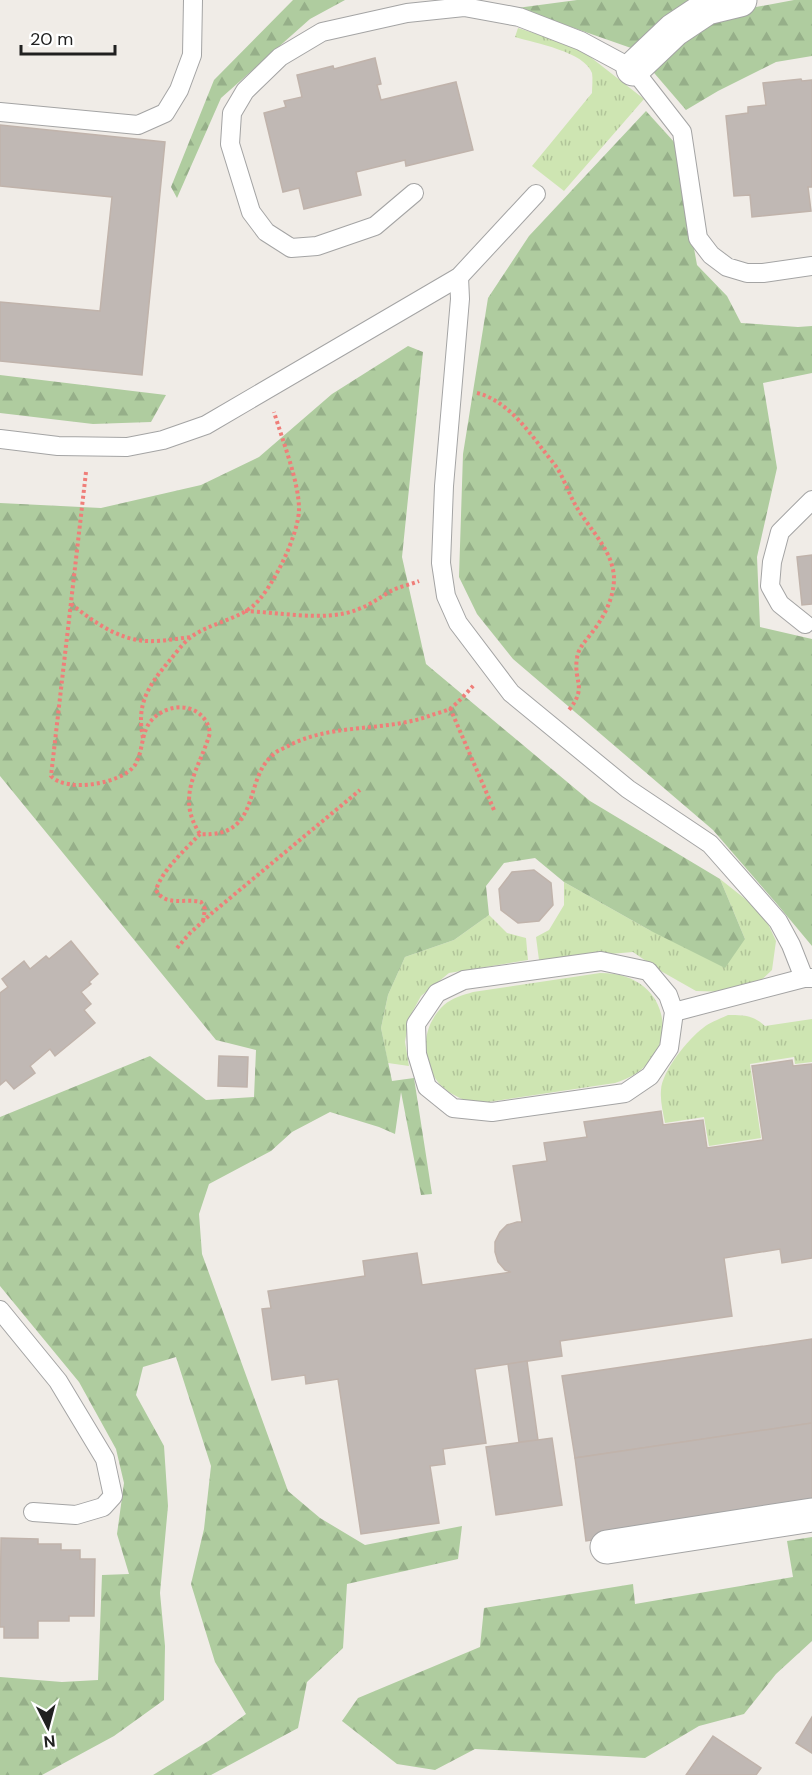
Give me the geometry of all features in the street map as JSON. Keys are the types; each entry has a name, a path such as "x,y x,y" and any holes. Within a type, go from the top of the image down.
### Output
{"street":[{"path":"633,69 674,30 707,8 740,0"},
{"path":"607,1547 812,1515"}],"lane":[{"path":"0,112 138,125 165,112 179,90 192,55 192,0"},
{"path":"414,193 375,226 317,246 291,248 266,232 251,212 230,144 232,113 245,91 280,57 322,32 407,13 464,7 519,17 580,41 633,69 682,132 698,238 711,255 727,267 747,273 812,266"},
{"path":"0,439 58,446 127,447 163,440 206,425 459,277 536,194"},
{"path":"459,277 460,299 444,486 441,563 446,596 458,623 511,693 628,789 710,844 778,921 808,978 674,1012"},
{"path":"805,624 780,604 770,586 772,562 780,532 811,505"},
{"path":"601,961 648,971 668,995 674,1012 669,1048 650,1076 625,1093 492,1112 453,1108 427,1087 417,1054 416,1024 437,993 464,980 601,961"},
{"path":"0,1310 58,1381 105,1460 113,1497 103,1507 76,1515 33,1512"}],"path":[{"path":"453,388 488,396 511,412 559,472 576,506 609,558 614,576 611,599 603,617 581,646 577,659 580,690 576,701 554,729"},
{"path":"71,603 100,624 134,639 165,640 192,637 253,606 271,585 297,527 299,510 296,491 273,411 283,406"},
{"path":"75,471 94,472"},
{"path":"86,472 51,776 56,782 69,784 96,784 119,778 134,766 149,724 158,715 167,710 192,708 202,715 210,733 191,782 189,810 200,834"},
{"path":"245,611 334,616 355,611 390,592 427,578"},
{"path":"144,740 140,722 141,711 153,680 192,637"},
{"path":"200,834 216,835 234,827 247,811 260,772 273,754 324,732 412,722 450,708 492,668"},
{"path":"468,676 474,685"},
{"path":"450,708 494,810"},
{"path":"177,948 190,933 360,790"},
{"path":"200,834 165,872 156,890 164,900 201,902 206,909 203,922"}],"green space":[{"path":"293,0 345,0 310,19 221,98 177,198 171,187 214,80"},
{"path":"577,0 701,0 631,48 517,8"},
{"path":"794,0 812,0 812,56 776,62 686,110 649,67 691,30 735,11"},
{"path":"518,28 562,42 584,52 644,99 564,191 532,166 592,93 592,73 580,59 570,54 515,37"},
{"path":"646,111 675,143 697,265 727,296 741,323 812,326 812,373 763,383 777,468 757,557 760,627 812,639 812,946 713,830 513,659 477,614 459,577 463,454 488,298 529,236"},
{"path":"408,346 423,352 402,557 426,664 590,801 720,879 745,939 725,968 651,931 564,882 535,858 504,863 486,886 489,915 454,940 405,957 388,995 381,1028 392,1081 414,1078 432,1194 421,1195 401,1092 395,1134 330,1112 292,1132 271,1151 209,1184 199,1214 202,1254 288,1491 320,1518 365,1545 462,1526 458,1559 347,1584 343,1648 307,1682 298,1728 211,1775 153,1775 210,1740 246,1714 215,1662 191,1584 204,1529 211,1466 176,1357 143,1367 136,1395 164,1446 168,1506 160,1593 165,1646 164,1700 114,1736 42,1775 0,1775 0,1677 62,1682 98,1680 102,1575 129,1574 117,1534 124,1483 116,1449 79,1382 0,1286 0,1117 150,1056 206,1100 254,1097 256,1050 216,1040 0,776 0,503 101,508 201,485 259,457 332,394"},
{"path":"0,375 166,395 151,422 93,424 0,413"},
{"path":"720,879 763,913 776,941 772,970 756,985 730,992 696,991 633,952 539,960 536,937 549,930 564,905 564,882 651,931 745,939"},
{"path":"489,915 507,933 526,938 528,960 449,973 421,996 409,1018 405,1042 409,1066 388,1063 381,1028 388,995 405,957 454,940"},
{"path":"600,973 625,977 644,987 657,1002 662,1020 661,1039 653,1057 638,1072 615,1083 488,1102 460,1098 444,1088 435,1078 429,1067 426,1041 435,1016 447,1003 473,992"},
{"path":"728,1015 748,1016 765,1026 812,1019 812,1062 795,1064 794,1057 750,1064 761,1138 709,1146 704,1117 665,1123 661,1102 662,1082 677,1056 690,1040 712,1022"},
{"path":"812,1537 812,1641 776,1674 744,1714 699,1726 645,1758 475,1749 435,1770 397,1764 342,1721 358,1698 480,1647 484,1608 633,1584 635,1604 793,1577 787,1541"}],"building":[{"path":"375,58 381,84 377,85 381,100 456,82 473,150 406,166 405,160 356,172 361,195 304,209 299,188 283,192 264,113 286,107 284,101 302,97 297,75 333,66 334,69"},
{"path":"801,79 802,81 812,80 812,187 808,187 811,211 752,217 750,195 734,196 726,116 748,113 748,107 766,105 763,83"},
{"path":"0,125 165,142 142,375 0,361 0,302 100,311 112,197 0,186"},
{"path":"812,555 812,604 802,605 797,557"},
{"path":"534,870 551,883 553,905 539,921 518,923 501,910 499,889 512,872"},
{"path":"71,941 98,974 81,992 91,1004 84,1010 95,1023 55,1056 50,1049 30,1066 35,1073 14,1089 6,1080 0,1085 0,993 8,987 2,979 24,961 30,969 46,956 49,959"},
{"path":"219,1056 248,1057 247,1087 218,1086"},
{"path":"792,1060 793,1066 812,1064 812,1258 782,1263 780,1249 724,1258 732,1316 560,1341 562,1356 475,1369 486,1443 443,1449 445,1464 430,1466 439,1523 361,1534 338,1379 306,1384 305,1375 272,1380 262,1309 271,1308 268,1291 365,1276 363,1261 417,1253 422,1285 511,1272 505,1270 498,1262 495,1242 507,1225 522,1222 513,1166 547,1161 544,1143 587,1137 584,1122 661,1111 663,1125 703,1120 707,1148 763,1140 752,1066"},
{"path":"812,1339 812,1423 575,1458 562,1376"},
{"path":"527,1361 538,1440 519,1442 508,1364"},
{"path":"812,1423 812,1501 750,1516 586,1541 575,1458"},
{"path":"552,1438 562,1505 496,1515 486,1447"},
{"path":"1,1538 38,1539 38,1544 61,1544 61,1550 80,1550 80,1559 95,1559 94,1616 69,1616 69,1621 38,1621 38,1638 4,1638 4,1627 0,1627"},
{"path":"812,1717 812,1753 796,1743"},
{"path":"713,1736 761,1768 756,1775 686,1775"}]}
